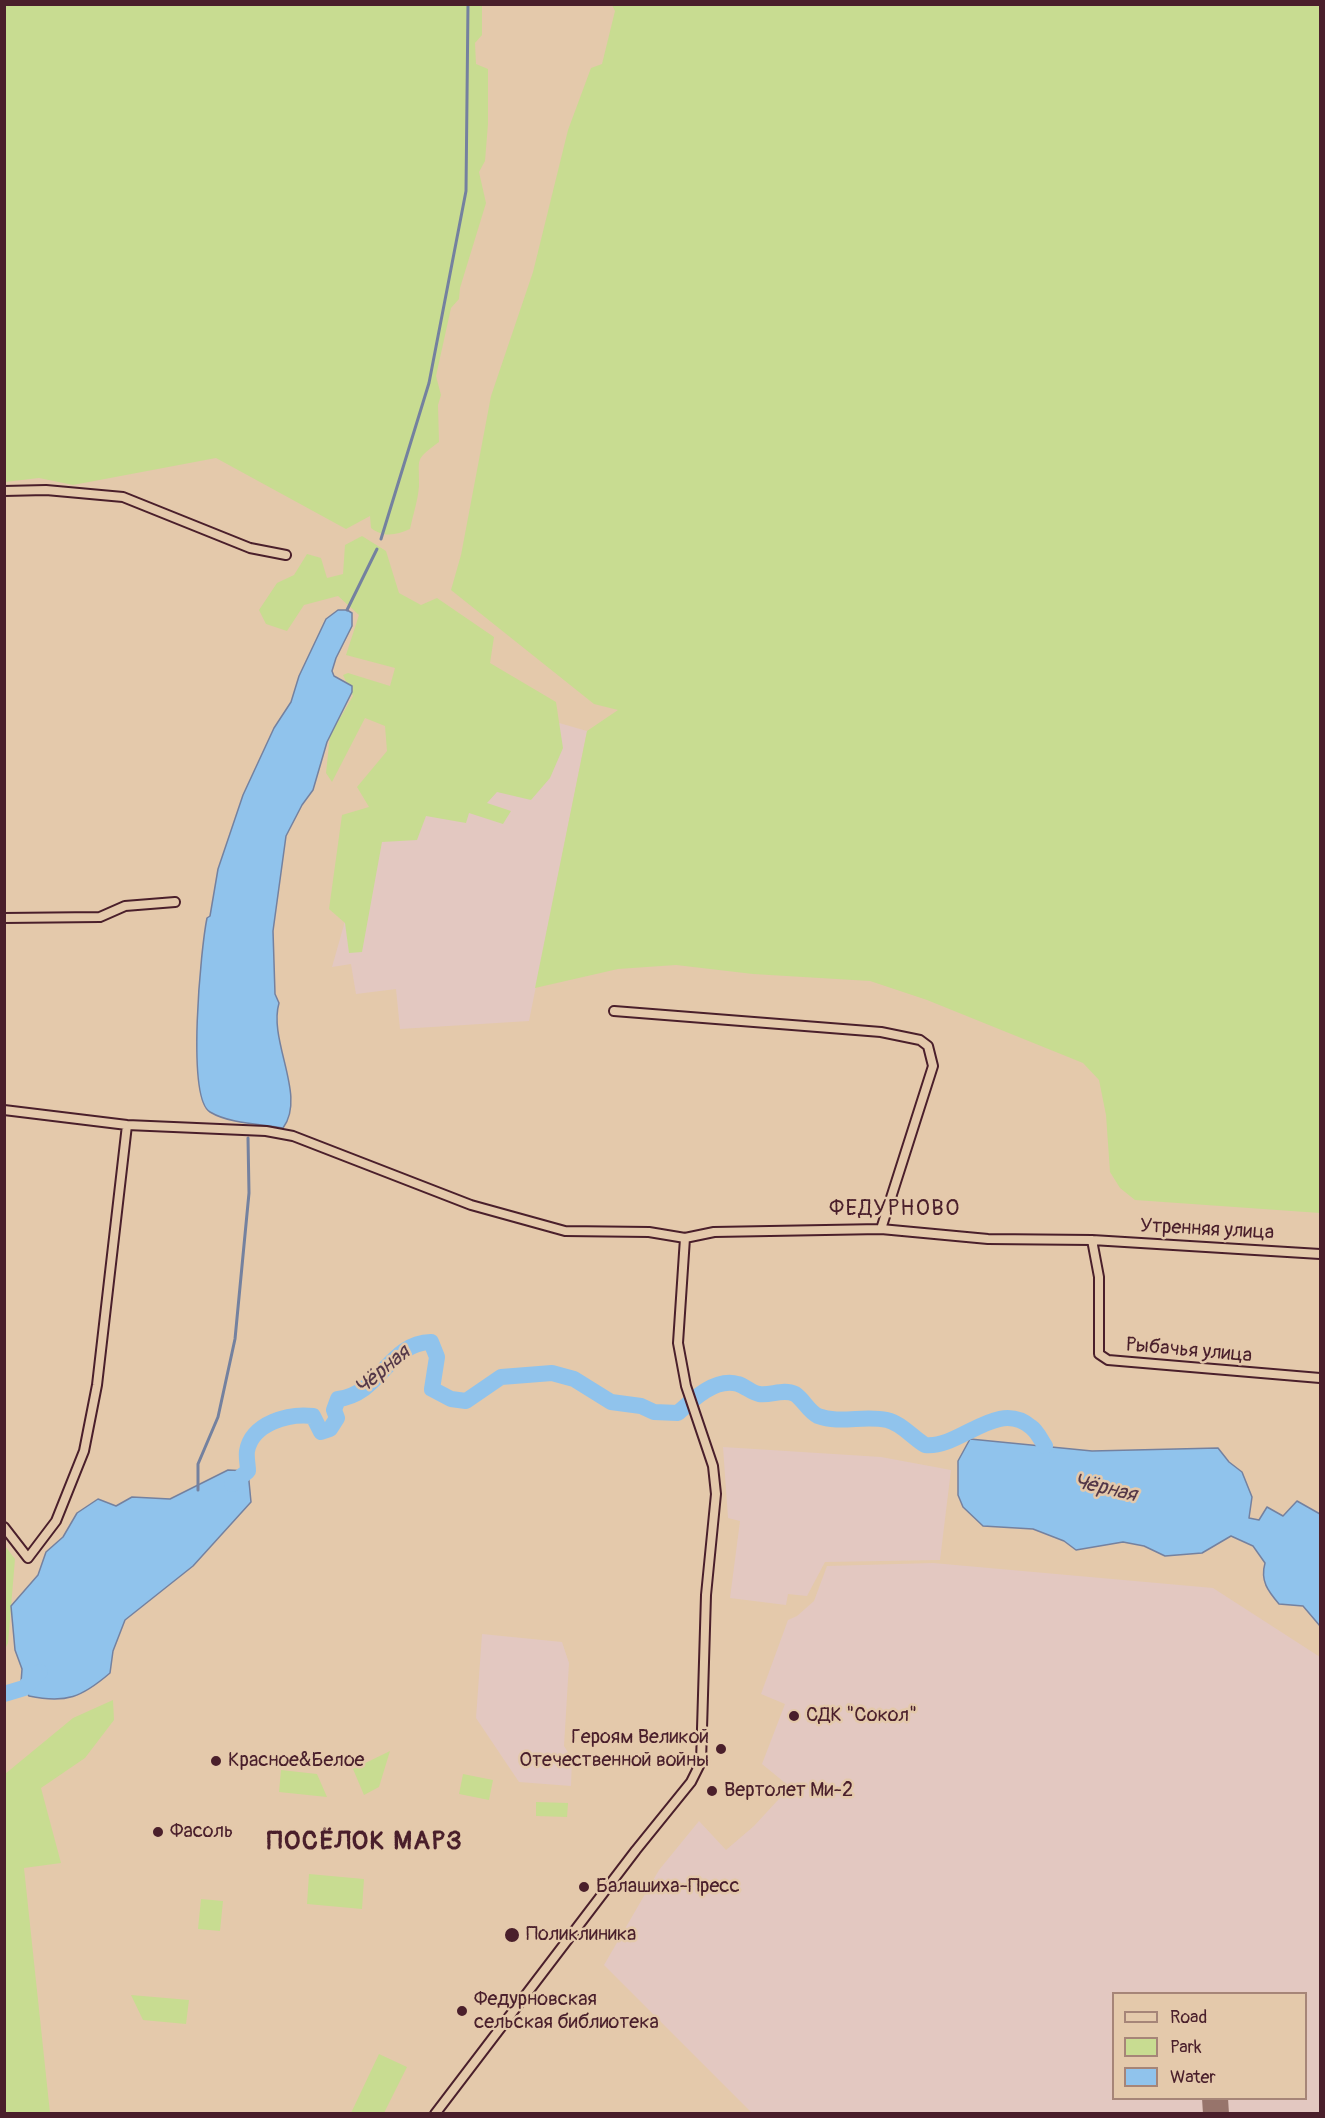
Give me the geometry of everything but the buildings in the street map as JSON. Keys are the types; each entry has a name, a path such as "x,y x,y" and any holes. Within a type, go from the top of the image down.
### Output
{"street":[{"path":"4,491 46,490 123,497 250,548 286,555"},
{"path":"4,918 99,917 125,906 175,902"},
{"path":"614,1011 881,1032 920,1040 928,1046 933,1066 881,1229"},
{"path":"4,1110 127,1125 266,1131 293,1136 471,1205 550,1228 649,1232 685,1238 678,1343 686,1386 709,1450 716,1494 706,1594 701,1762 692,1782 636,1850 435,2114"},
{"path":"4,1527 28,1558 56,1521 84,1451 97,1385 127,1125"},
{"name":"Утренняя улица","path":"685,1238 714,1232 881,1229 988,1239 1092,1240 1320,1254"},
{"name":"Рыбачья улица","path":"1092,1240 1099,1277 1099,1354 1108,1360 1320,1378"}],"shaded area":[{"path":"413,681 587,731 529,1021 400,1029 396,989 356,994 351,964 332,967"},
{"path":"723,1447 881,1457 951,1470 940,1560 825,1562 807,1596 788,1594 786,1605 730,1598 740,1521 728,1518"},
{"path":"933,1563 1213,1588 1320,1657 1320,2113 752,2113 604,1965 659,1870 699,1821 726,1850 754,1826 790,1787 762,1764 785,1704 761,1694 788,1620 797,1616 814,1601 827,1566"},
{"path":"482,1634 562,1642 569,1663 564,1746 572,1759 571,1786 519,1782 476,1718"}],"green space":[{"path":"5,4 482,5 482,35 475,43 476,64 488,69 485,161 479,172 486,203 460,288 459,299 451,308 436,376 441,395 438,405 439,442 425,453 420,461 417,502 410,529 395,534 381,533 371,528 370,516 346,529 216,458 73,485 39,478 5,482"},
{"path":"612,5 1320,5 1320,1213 1135,1200 1120,1188 1110,1172 1106,1115 1099,1080 1083,1063 927,1000 870,981 753,974 676,965 618,969 535,988 587,731 618,710 594,704 451,590 461,555 491,396 533,272 568,130 591,68 602,64 615,11"},
{"path":"362,536 386,551 399,593 421,605 437,598 494,637 490,663 556,702 563,748 550,778 531,800 497,792 487,803 511,811 503,824 469,813 466,823 426,816 417,840 382,842 362,952 349,953 345,923 329,909 342,815 369,807 357,787 387,751 385,726 365,718 332,782 326,773 330,735 353,696 343,675 348,673 390,686 395,668 346,655 359,615 338,596 304,605 287,631 266,624 259,610 277,583 294,575 307,554 321,558 327,578 343,574 345,545"},
{"path":"5,1546 15,1559 8,1643 5,1649"},
{"path":"113,1700 114,1720 85,1758 41,1788 61,1863 24,1868 50,2113 5,2113 5,1774 73,1718"},
{"path":"390,1751 379,1787 364,1795 353,1769"},
{"path":"281,1770 317,1774 327,1797 279,1792"},
{"path":"463,1774 493,1780 489,1800 459,1794"},
{"path":"536,1802 568,1803 567,1817 536,1816"},
{"path":"309,1874 364,1879 362,1909 307,1904"},
{"path":"201,1899 223,1901 220,1931 198,1929"},
{"path":"131,1995 189,2000 186,2024 143,2020"},
{"path":"379,2054 407,2067 384,2113 351,2113"}],"water":[{"path":"338,610 347,610 352,613 352,626 332,671 334,676 352,686 352,692 327,742 313,790 302,805 286,836 273,931 275,994 279,1003 278,1034 289,1084 291,1100 289,1115 283,1128 236,1121 210,1112 203,1101 199,1080 197,1021 207,918 210,916 218,869 243,795 274,728 291,702 299,676 326,619"},
{"path":"970,1439 1092,1451 1218,1448 1229,1462 1242,1472 1252,1497 1249,1518 1259,1520 1267,1507 1283,1516 1297,1501 1320,1514 1320,1626 1303,1606 1279,1604 1266,1585 1265,1563 1253,1546 1231,1536 1202,1553 1165,1556 1144,1546 1123,1542 1076,1550 1064,1541 1033,1529 983,1526 963,1507 958,1495 958,1461"},
{"path":"228,1470 248,1471 251,1502 193,1566 125,1620 113,1651 110,1673 91,1688 64,1699 29,1696 21,1683 22,1669 15,1650 11,1606 38,1575 46,1552 63,1537 77,1513 98,1499 116,1506 132,1497 170,1499"}],"waterway":[{"path":"381,539 429,383 466,191 468,4"},
{"path":"347,610 377,549"},
{"path":"198,1490 198,1464 218,1417 235,1339 249,1193 248,1138"},
{"name":"Чёрная","path":"232,1484 248,1471 247,1453 250,1441 264,1427 283,1418 303,1415 313,1416 321,1432 330,1429 337,1418 334,1410 338,1399 353,1395 365,1388 404,1351 416,1345 431,1342 437,1357 432,1389 451,1399 466,1401 501,1377 552,1373 574,1379 611,1402 641,1406 654,1412 678,1413 713,1386 730,1383 741,1385 759,1394 790,1392 801,1399 815,1414 826,1418 887,1420 902,1427 925,1445 952,1440 992,1421 1005,1418 1018,1420 1031,1427 1045,1446"},
{"name":"Чёрная","path":"4,1694 24,1688 40,1672"}],"taxiway":[{"path":"1215,2100 1216,2114"}],"place":[{"name":"СДК \"Сокол\"","path":"794,1716"},
{"name":"Героям Великой Отечественной войны","path":"721,1749"},
{"name":"Красное&Белое","path":"216,1761"},
{"name":"Вертолет Ми-2","path":"712,1791"},
{"name":"Фасоль","path":"158,1832"},
{"name":"Балашиха-Пресс","path":"584,1887"},
{"name":"Поликлиника","path":"512,1935"},
{"name":"Федурновская сельская библиотека","path":"462,2011"}],"district":[{"name":"ФЕДУРНОВО","path":"895,1209"},
{"name":"ПОСЁЛОК МАРЗ","path":"365,1842"}]}
